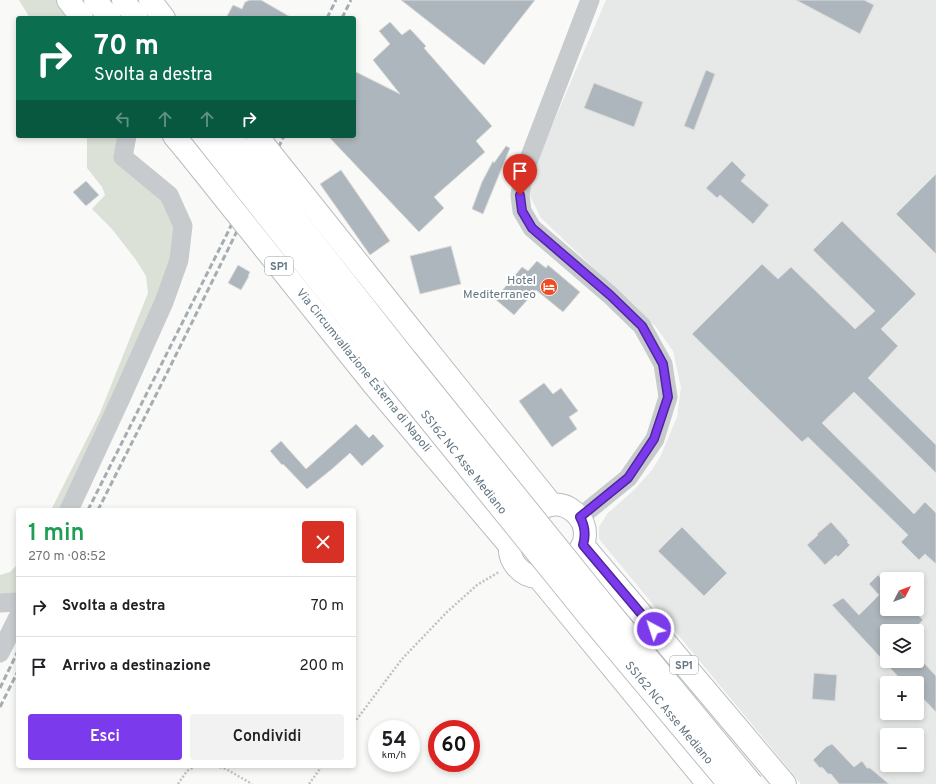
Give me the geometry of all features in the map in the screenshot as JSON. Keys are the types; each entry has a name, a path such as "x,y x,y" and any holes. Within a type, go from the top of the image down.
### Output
{"main road":[{"path":"68,0 80,16"},
{"path":"95,0 108,16"},
{"path":"123,0 135,16"},
{"path":"150,0 162,16"},
{"name":"SS162 NC Asse Mediano","path":"206,138 390,371 590,618 729,784"},
{"name":"SS162 NC Asse Mediano","path":"232,138 404,357 603,604 752,784"},
{"path":"259,138 422,343 547,506 562,505 571,509 580,517"},
{"name":"Via Circumvallazione Esterna di Napoli","path":"179,143 373,384 511,541 510,554 514,563 520,570 528,575 542,577 708,784"},
{"name":"SP1","path":"580,517 585,533 581,548 785,784"}],"street":[{"path":"580,517 628,478 654,439 668,397 663,364 642,326 610,295 532,228 522,211 520,195 524,172 590,0"},
{"path":"70,508 121,398 180,260 183,226 168,195 123,157 127,138"},
{"path":"0,603 16,602"},
{"path":"0,653 16,621"}],"path":[{"path":"356,720 402,659 447,612 477,585 501,571"},
{"path":"178,784 187,770 192,768"},
{"path":"223,768 252,784"},
{"path":"309,784 321,768"}],"shaded area":[{"path":"19,0 60,0 72,16 29,16"},
{"path":"606,0 936,0 936,784 801,784 599,539 599,527 607,514 635,489 652,470 661,455 677,417 681,388 673,351 656,327 541,218 529,194 533,170"},
{"path":"86,138 121,138 176,217 176,255 68,508 52,508 100,413 148,293 146,276 136,260 112,229 92,209 105,195 102,187 87,168"},
{"path":"16,566 16,598 0,598 0,575 10,572"}],"building":[{"path":"250,0 261,0 289,16 227,16 233,5 242,9 245,2"},
{"path":"401,0 535,0 484,65"},
{"path":"796,0 864,0 874,5 860,34"},
{"path":"390,22 402,35 410,29 426,46 424,48 492,126 476,141 485,152 434,197 444,208 419,232 330,138 356,138 356,72 400,94 373,60 390,44 379,31"},
{"path":"706,70 715,74 694,130 684,126"},
{"path":"594,83 643,102 634,127 584,108"},
{"path":"506,146 510,148 483,214 472,209 482,182 493,161 494,163"},
{"path":"732,161 746,175 741,181 769,205 753,224 720,195 717,198 706,188"},
{"path":"341,170 390,241 370,255 320,184"},
{"path":"936,174 936,254 896,214"},
{"path":"86,181 99,195 86,206 73,192"},
{"path":"842,221 916,294 881,329 898,346 868,378 936,445 936,473 854,392 822,423 914,514 925,502 936,513 936,564 925,554 919,560 901,542 908,535 808,437 802,442 692,334 762,264 778,279 791,267 855,329 875,311 813,250"},
{"path":"451,246 461,284 420,294 410,256"},
{"path":"537,261 546,268 548,265 580,292 563,312 536,290 514,315 495,299 522,267 528,271"},
{"path":"238,265 250,272 241,290 228,283"},
{"path":"544,383 553,394 561,388 578,411 569,417 577,429 552,447 519,401"},
{"path":"356,424 369,438 373,434 384,446 362,466 350,453 307,489 270,451 281,441 306,469"},
{"path":"831,522 850,545 838,557 836,555 825,565 807,545"},
{"path":"682,527 727,573 704,596 658,551"},
{"path":"878,575 880,577 880,616 919,616 923,620 919,624 880,624 880,657 832,605 843,598 859,615 879,595 869,584"},
{"path":"924,663 936,676 936,712 924,699 924,676 898,676 890,668 924,668"},
{"path":"814,673 837,675 835,701 812,699"},
{"path":"832,744 854,767 862,761 867,768 870,768 889,784 839,784 831,774 828,774 822,767 820,768 813,760 826,747"}],"railway":[{"path":"328,16 336,0"},
{"path":"343,16 351,0"},
{"path":"89,508 229,230 270,138"},
{"path":"99,508 283,138"},
{"path":"0,688 16,655"},
{"path":"0,707 16,675"}],"place":[{"name":"Hotel Mediterraneo","path":"549,287"}],"route":[{"path":"520,195 522,211 532,228 610,295 642,326 663,364 668,397 654,439 628,478 580,517 585,533 583,545 654,629"}]}
